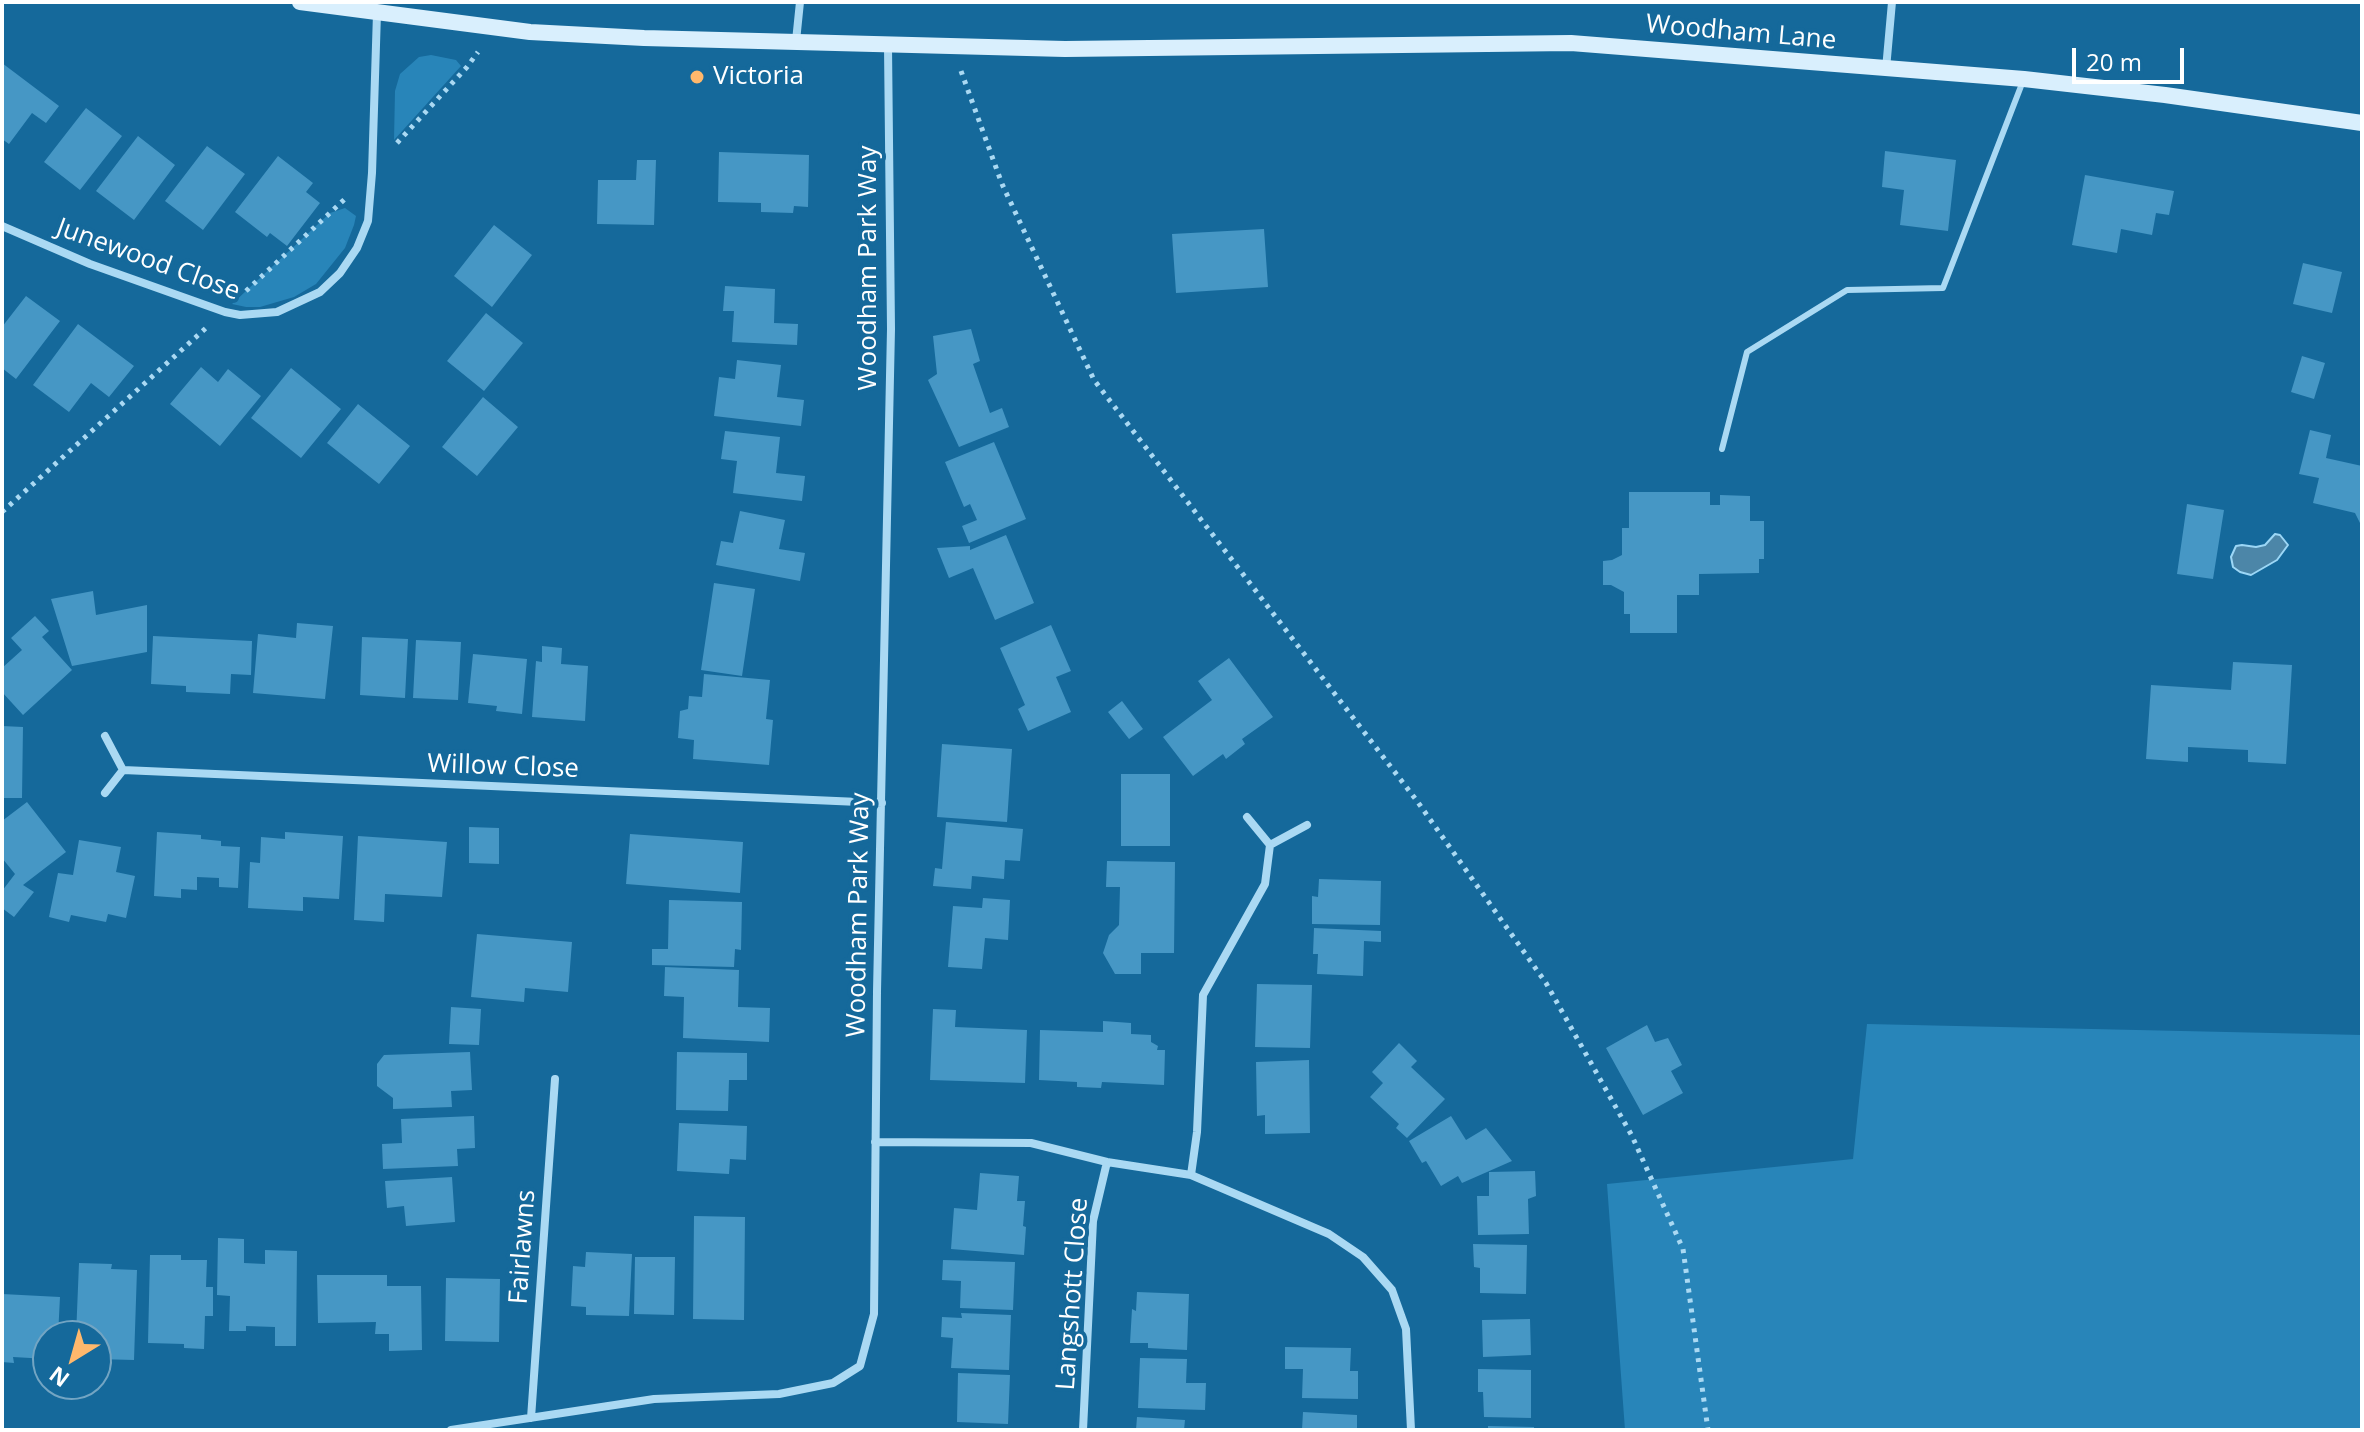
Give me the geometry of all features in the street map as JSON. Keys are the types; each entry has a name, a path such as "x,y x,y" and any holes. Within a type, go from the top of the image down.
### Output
{"main road":[{"name":"Woodham Lane","path":"300,2 530,32 888,46 1065,49 1571,43 2024,79 2362,123"}],"street":[{"path":"796,41 800,2"},
{"path":"1886,70 1892,2"},
{"name":"Junewood Close","path":"2,226 90,264 225,312 240,315 277,312 320,292 340,273 357,248 368,221 377,13"},
{"name":"Woodham Park Way","path":"451,1430 654,1399 779,1394 833,1383 860,1366 874,1314 891,329 888,46"},
{"path":"105,736 123,770 105,793"},
{"name":"Willow Close","path":"123,770 882,803"},
{"path":"1191,1175 1197,1132 1203,995 1265,884 1270,845 1247,817"},
{"path":"1270,845 1307,825"},
{"name":"Fairlawns","path":"531,1418 555,1079"},
{"name":"Langshott Close","path":"875,1142 1031,1143 1107,1162 1191,1175 1329,1234 1363,1257 1392,1290 1406,1325 1411,1430"},
{"name":"Langshott Close","path":"1083,1430 1093,1221 1107,1162"}],"lane":[{"path":"1722,449 1747,352 1847,290 1943,288 2024,79"}],"path":[{"path":"2,512 225,312 372,173 467,67 494,27"},
{"path":"972,103 1002,184 1094,380 1426,814 1546,983 1632,1136 1683,1249 1708,1430"}],"shaded area":[{"path":"431,55 456,60 461,66 394,140 395,91 400,74 419,57"},
{"path":"345,208 356,216 354,225 345,248 316,284 294,297 260,307 232,304 330,213"},
{"path":"2275,534 2280,535 2288,545 2277,560 2251,575 2233,567 2231,557 2236,546 2265,545"},
{"path":"1867,1024 2362,1035 2362,1430 1625,1430 1607,1184 1853,1159"}],"building":[{"path":"2,63 59,106 46,123 32,113 9,144 2,139"},
{"path":"86,108 122,136 80,190 44,162"},
{"path":"138,136 175,165 134,220 96,191"},
{"path":"207,146 245,174 203,230 165,201"},
{"path":"1885,151 1956,160 1948,231 1900,225 1904,190 1882,187"},
{"path":"719,152 809,155 808,207 794,206 793,213 761,212 761,203 718,202"},
{"path":"278,156 313,183 306,192 320,203 287,246 270,233 267,237 235,212"},
{"path":"637,160 656,160 654,225 597,224 598,180 636,180"},
{"path":"2085,175 2174,191 2169,215 2156,213 2152,235 2121,229 2117,253 2072,245"},
{"path":"494,225 532,255 492,307 454,276"},
{"path":"1264,229 1268,287 1176,293 1172,234"},
{"path":"2303,263 2342,272 2332,313 2293,304"},
{"path":"725,286 775,289 774,323 798,324 797,345 732,342 734,311 723,311"},
{"path":"26,296 60,321 16,379 2,368 2,327"},
{"path":"486,313 523,343 484,391 447,361"},
{"path":"78,324 134,366 109,397 91,383 69,412 33,385"},
{"path":"971,329 980,361 973,364 990,413 1002,408 1009,427 959,447 928,380 937,374 933,336"},
{"path":"2302,356 2325,363 2314,399 2291,392"},
{"path":"737,360 781,365 777,397 804,400 801,426 714,416 719,377 735,379"},
{"path":"201,367 218,382 228,369 261,396 220,446 170,404"},
{"path":"291,368 341,409 301,458 251,418"},
{"path":"483,397 518,427 477,476 442,447"},
{"path":"358,404 410,446 379,484 327,443"},
{"path":"2310,430 2331,435 2326,458 2362,466 2362,527 2355,513 2313,503 2319,478 2299,474"},
{"path":"725,431 780,437 776,473 805,476 802,501 733,493 737,461 721,459"},
{"path":"994,442 1026,519 969,543 962,526 977,520 970,504 964,507 945,462"},
{"path":"1629,492 1710,492 1710,505 1720,505 1720,495 1750,496 1750,521 1764,521 1764,559 1759,559 1759,573 1699,574 1699,595 1677,595 1677,633 1630,633 1630,614 1624,614 1624,592 1611,585 1603,585 1603,561 1622,555 1622,528 1629,528"},
{"path":"2187,504 2224,510 2213,579 2177,574"},
{"path":"740,511 785,520 779,549 805,553 800,581 716,565 721,541 733,543"},
{"path":"1006,535 1034,603 995,620 973,568 949,578 937,548 970,546 970,550"},
{"path":"714,583 755,589 742,676 701,670"},
{"path":"93,591 96,615 147,605 147,652 72,666 51,599"},
{"path":"35,616 49,631 42,637 72,670 23,715 2,692 2,668 22,650 11,638"},
{"path":"297,623 333,626 325,699 253,693 258,634 296,638"},
{"path":"1051,625 1071,671 1056,677 1071,712 1028,731 1018,709 1025,705 1000,648"},
{"path":"153,636 252,641 251,675 231,674 230,694 186,692 186,686 151,684"},
{"path":"362,637 408,639 405,698 360,695"},
{"path":"416,640 461,642 458,700 413,698"},
{"path":"542,646 562,648 561,664 588,666 585,721 532,717 536,661 542,662"},
{"path":"473,654 527,659 522,714 496,711 497,706 468,703"},
{"path":"1229,658 1273,717 1242,739 1245,744 1226,759 1223,754 1193,776 1163,737 1212,700 1198,681"},
{"path":"2233,662 2292,665 2286,764 2248,762 2248,750 2188,747 2188,762 2146,759 2151,685 2231,690"},
{"path":"704,674 770,680 766,719 773,720 769,765 693,759 694,740 678,738 680,711 688,709 689,696 702,697"},
{"path":"1122,701 1143,729 1129,739 1108,712"},
{"path":"2,726 23,727 22,798 2,798"},
{"path":"942,744 1012,749 1007,822 937,817"},
{"path":"1121,774 1170,774 1170,846 1121,846"},
{"path":"27,802 66,852 23,885 34,892 14,917 2,908 2,891 15,874 2,858 2,821"},
{"path":"946,822 1023,829 1020,861 1005,860 1004,879 972,876 971,889 933,886 935,868 942,869"},
{"path":"469,827 499,828 499,864 469,863"},
{"path":"157,832 201,835 201,839 221,841 221,846 240,847 238,888 219,887 219,878 197,877 197,890 181,889 181,898 154,896"},
{"path":"285,832 343,836 339,899 303,897 303,911 248,908 250,862 260,863 261,837 285,839"},
{"path":"630,834 743,842 740,893 626,884"},
{"path":"358,836 447,842 442,897 385,894 384,922 354,920"},
{"path":"79,840 121,847 116,872 135,876 126,918 108,914 106,922 71,915 69,922 49,917 58,873 73,875"},
{"path":"1107,861 1175,862 1174,953 1141,953 1141,974 1115,974 1103,953 1109,935 1119,925 1120,887 1106,887"},
{"path":"1319,879 1381,881 1380,925 1312,924 1312,896 1318,897"},
{"path":"983,898 1010,900 1008,940 985,938 982,969 948,967 953,906 982,908"},
{"path":"669,900 742,902 741,950 735,949 734,967 652,965 652,949 668,949"},
{"path":"1314,928 1381,931 1381,942 1364,941 1363,976 1317,974 1318,954 1313,954"},
{"path":"477,934 572,942 568,992 525,988 524,1002 471,997"},
{"path":"665,967 739,970 738,1007 770,1008 769,1042 683,1038 684,997 664,996"},
{"path":"1257,984 1312,985 1310,1048 1255,1047"},
{"path":"451,1007 481,1009 479,1045 449,1044"},
{"path":"933,1009 956,1010 955,1027 1027,1030 1025,1083 930,1080"},
{"path":"1103,1021 1131,1023 1131,1034 1151,1035 1151,1042 1158,1046 1157,1050 1165,1050 1164,1085 1102,1082 1101,1088 1077,1087 1077,1082 1039,1080 1040,1030 1103,1032"},
{"path":"1647,1025 1655,1042 1668,1038 1682,1065 1671,1071 1683,1093 1643,1115 1606,1048"},
{"path":"1399,1043 1417,1061 1411,1067 1445,1099 1407,1138 1396,1128 1399,1124 1370,1097 1383,1083 1372,1072"},
{"path":"470,1052 472,1090 451,1091 452,1107 393,1109 393,1098 377,1086 377,1064 384,1055"},
{"path":"677,1052 747,1053 747,1080 729,1080 728,1111 676,1110"},
{"path":"1309,1060 1310,1133 1265,1134 1265,1115 1257,1116 1256,1062"},
{"path":"474,1116 475,1148 457,1149 458,1166 383,1169 382,1144 402,1143 401,1119"},
{"path":"1451,1116 1466,1140 1486,1128 1512,1161 1462,1183 1458,1176 1441,1186 1409,1141"},
{"path":"679,1123 747,1126 746,1160 730,1159 729,1174 677,1171"},
{"path":"1535,1171 1536,1196 1528,1199 1529,1234 1478,1235 1477,1196 1489,1196 1489,1172"},
{"path":"980,1173 1019,1176 1017,1201 1025,1201 1024,1255 951,1249 954,1208 977,1210"},
{"path":"452,1177 455,1222 406,1226 404,1206 387,1208 385,1181"},
{"path":"694,1216 745,1217 744,1320 693,1319"},
{"path":"218,1238 244,1239 244,1263 265,1264 265,1250 297,1251 296,1346 275,1346 275,1327 246,1326 246,1331 229,1331 230,1296 217,1295"},
{"path":"1473,1244 1527,1245 1526,1294 1480,1293 1480,1268 1474,1267"},
{"path":"586,1252 632,1254 629,1316 586,1315 586,1307 571,1306 573,1266 585,1267"},
{"path":"150,1255 181,1255 181,1260 207,1260 206,1287 213,1287 213,1316 205,1316 204,1349 184,1348 184,1344 148,1343"},
{"path":"635,1257 675,1257 674,1315 634,1314"},
{"path":"943,1260 1015,1262 1013,1310 960,1308 961,1281 942,1280"},
{"path":"79,1263 112,1264 111,1269 137,1270 134,1360 112,1359 112,1320 77,1320"},
{"path":"317,1275 387,1275 387,1286 421,1286 422,1350 389,1351 389,1334 375,1334 376,1322 318,1323"},
{"path":"446,1278 500,1279 499,1342 445,1341"},
{"path":"1137,1292 1189,1294 1187,1350 1148,1348 1148,1343 1130,1343 1132,1309 1136,1311"},
{"path":"2,1294 60,1297 59,1320 32,1320 32,1358 13,1357 14,1363 2,1362"},
{"path":"961,1313 1011,1315 1009,1370 951,1368 953,1338 941,1337 942,1317 962,1318"},
{"path":"1530,1319 1531,1355 1483,1357 1482,1320"},
{"path":"1285,1347 1351,1348 1350,1371 1358,1371 1358,1399 1302,1398 1303,1369 1285,1369"},
{"path":"1140,1358 1187,1359 1186,1383 1206,1383 1205,1410 1138,1408"},
{"path":"1478,1369 1531,1370 1531,1418 1484,1417 1483,1392 1478,1392"},
{"path":"958,1373 1010,1375 1008,1424 957,1422"},
{"path":"1303,1412 1357,1415 1357,1430 1302,1430"},
{"path":"1137,1417 1185,1420 1184,1430 1136,1430"},
{"path":"1488,1426 1534,1427 1534,1430 1488,1430"}],"place":[{"name":"Victoria","path":"697,77"}]}
